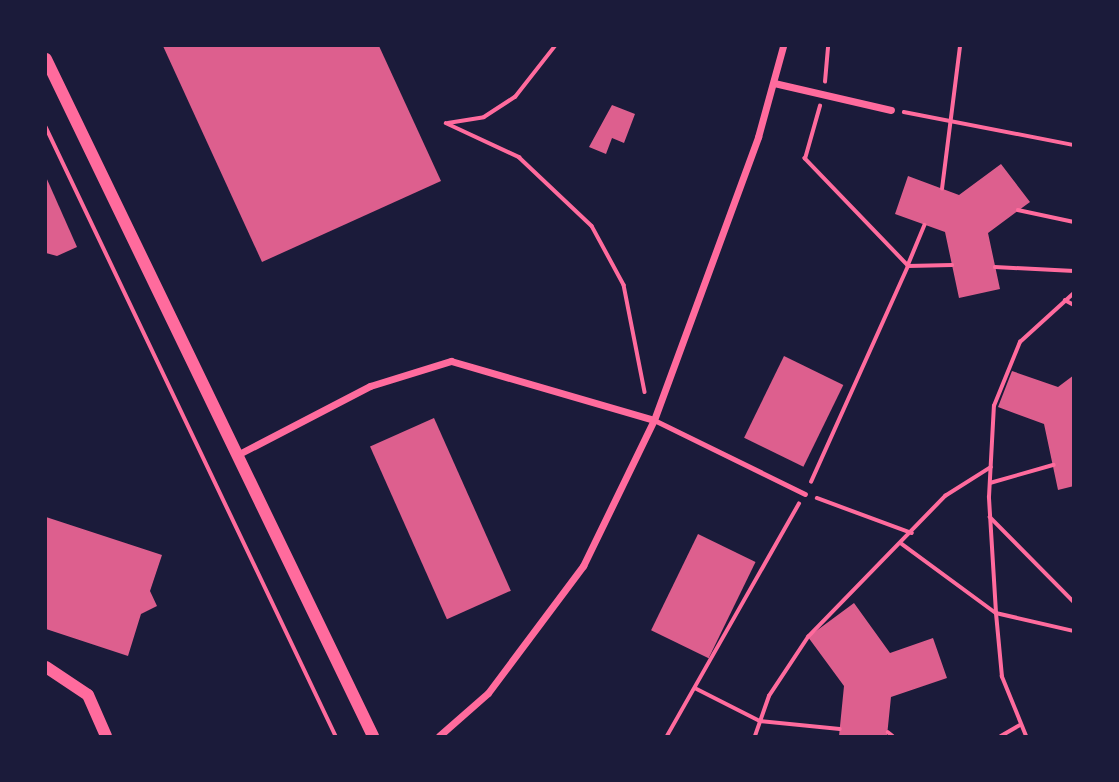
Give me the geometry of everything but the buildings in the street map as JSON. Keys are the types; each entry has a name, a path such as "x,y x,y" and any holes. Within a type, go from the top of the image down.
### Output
{"street":[{"path":"439,737 488,693 583,566 654,420 774,83 783,46"},
{"path":"46,59 373,737"},
{"path":"774,83 891,110"},
{"path":"237,455 370,386 451,361 654,420"},
{"path":"46,667 88,695 106,737"}],"lane":[{"path":"654,420 805,494"}],"path":[{"path":"555,46 515,97 484,117 446,123 519,157 592,226 624,285 645,393"},
{"path":"828,46 824,94 805,159 908,266 952,265"},
{"path":"942,189 953,122 960,46"},
{"path":"891,110 1073,145"},
{"path":"46,127 336,737"},
{"path":"1018,210 1073,222"},
{"path":"667,737 805,494 925,225"},
{"path":"995,267 1073,271"},
{"path":"1026,737 1002,677 990,517 994,406 1020,342 1073,293"},
{"path":"1065,300 1073,305"},
{"path":"990,483 1053,465"},
{"path":"755,737 769,696 808,637 902,544 945,496 991,467"},
{"path":"805,494 912,533"},
{"path":"990,517 1073,602"},
{"path":"902,544 996,613 1073,631"},
{"path":"695,688 760,722 840,729"},
{"path":"1001,737 1021,724"},
{"path":"888,732 893,737"}]}
